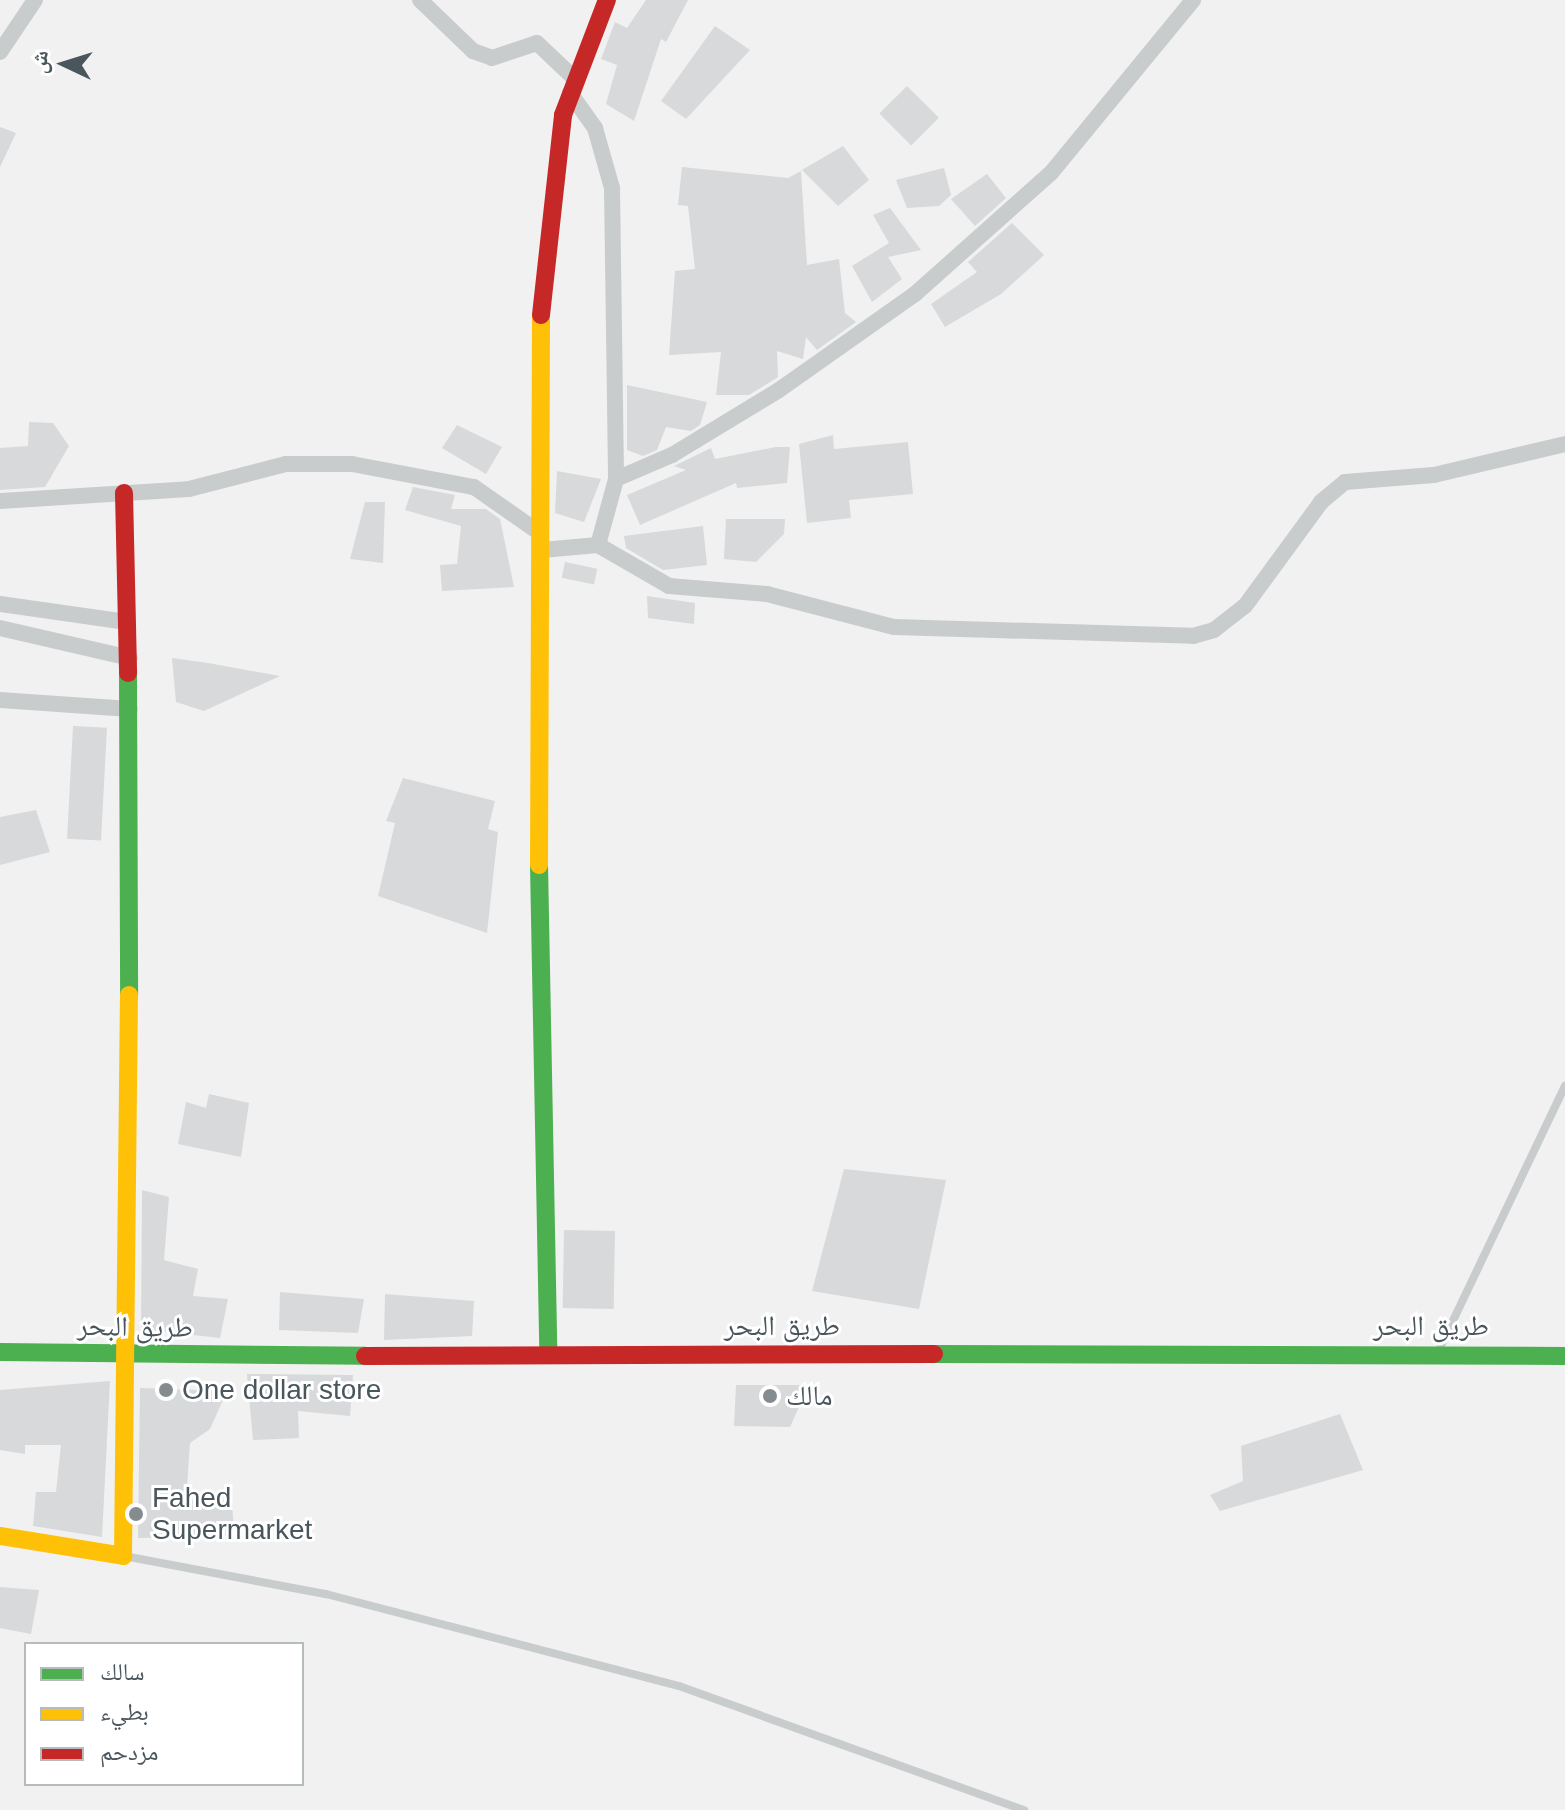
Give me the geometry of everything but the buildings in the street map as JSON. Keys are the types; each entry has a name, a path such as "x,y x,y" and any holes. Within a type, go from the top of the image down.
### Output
{"street":[{"path":"0,52 35,0"},
{"path":"420,0 473,51 492,58 537,43 573,86 595,128 612,188 616,479 598,545"},
{"path":"548,1352 539,915 541,273 553,167 573,86 607,0"},
{"path":"616,479 701,438 851,344 905,303 1051,173 1193,0"},
{"path":"0,501 224,484 286,464 352,464 474,487 542,542 598,545 669,586 767,594 894,627 1193,636 1214,630 1245,606 1321,502 1345,482 1447,472 1565,444"},
{"path":"0,1536 123,1556 130,709 124,493"},
{"path":"0,604 127,622"},
{"path":"0,628 130,658"},
{"path":"0,700 130,709"},
{"name":"طريق البحر","path":"0,1352 123,1356 548,1352 1565,1356"}],"lane":[{"path":"1438,1354 1565,1086"},
{"path":"123,1556 326,1594 679,1686 1024,1810"}],"traffic: fast":[{"path":"128,673 129,995"},
{"path":"539,865 548,1352"},
{"path":"0,1352 365,1356"},
{"path":"934,1354 1565,1356"}],"traffic: slow":[{"path":"539,865 541,315"},
{"path":"0,1536 123,1556 129,995"}],"traffic: jam":[{"path":"541,315 563,115 607,0"},
{"path":"124,493 128,673"},
{"path":"365,1356 934,1354"}],"place":[{"name":"One dollar store","path":"166,1390"},
{"name":"مالك","path":"770,1396"},
{"name":"Fahed Supermarket","path":"136,1514"}]}
